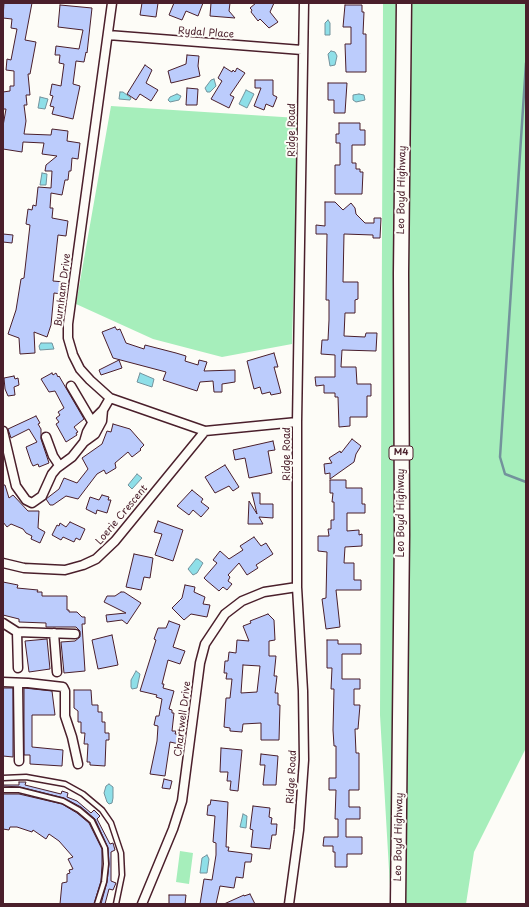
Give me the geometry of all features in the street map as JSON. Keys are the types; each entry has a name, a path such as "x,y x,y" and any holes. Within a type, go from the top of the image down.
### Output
{"highway":[{"name":"Leo Boyd Highway","path":"398,904 401,656 401,274 404,3"}],"street":[{"name":"Burnham Drive","path":"112,3 74,282 68,338 80,369 98,390 110,398 205,430 297,422"},
{"name":"Ridge Road","path":"289,904 299,830 304,760 303,691 297,587 297,422 302,50 304,3"},
{"name":"Rydal Place","path":"108,35 302,50"},
{"path":"71,386 95,426"},
{"path":"3,431 16,486 26,500 32,503 39,500 52,474 59,465 72,457 84,442 95,426 96,415 103,410 110,398"},
{"name":"Loerie Crescent","path":"4,564 31,569 65,570 83,565 96,559 115,542 205,430"},
{"path":"46,437 53,456 59,465"},
{"name":"Chartwell Drive","path":"142,904 174,829 182,801 200,663 205,644 224,614 242,601 264,592 297,587"},
{"path":"3,623 17,632 75,634"},
{"path":"17,632 18,668"},
{"path":"54,633 57,672"},
{"path":"3,682 62,686 64,688 65,716 72,736 78,764"},
{"path":"18,683 19,761"}],"lane":[{"path":"3,778 26,778 65,784 83,794 102,810 111,823 122,853 122,875 116,904"},
{"path":"3,790 19,790 63,801 79,810 92,821 105,848 106,864 104,882 97,904"}],"green space":[{"path":"383,3 526,3 526,748 474,852 466,904 391,904 380,715"},
{"path":"111,106 298,118 292,344 222,357 153,339 76,304"},
{"path":"180,851 193,853 189,884 176,882"}],"water":[{"path":"328,20 330,23 330,35 325,35 325,23"},
{"path":"331,51 335,52 337,56 335,65 330,66 328,54"},
{"path":"214,79 216,86 210,92 207,92 205,88 211,80"},
{"path":"246,90 254,94 247,108 239,104"},
{"path":"120,92 123,92 131,98 130,100 119,99"},
{"path":"177,94 181,96 179,100 170,102 168,100 170,97"},
{"path":"353,95 364,95 365,100 356,102 353,100"},
{"path":"40,97 48,99 45,109 38,108"},
{"path":"42,173 47,174 46,185 40,185"},
{"path":"41,343 52,343 54,349 40,350 39,346"},
{"path":"140,373 154,379 152,387 137,382"},
{"path":"137,474 142,478 132,489 128,485"},
{"path":"196,559 203,563 197,573 193,575 188,569"},
{"path":"136,671 140,674 137,688 132,689 131,680"},
{"path":"109,784 113,787 113,798 112,803 109,804 104,793 106,786"},
{"path":"243,814 247,816 246,828 240,827"},
{"path":"207,855 209,859 207,873 200,873 202,858"}],"building":[{"path":"4,3 32,3 25,40 36,42 30,74 28,74 30,95 26,95 27,105 24,105 26,121 24,134 51,135 52,129 68,131 67,141 80,143 78,159 72,158 71,171 69,171 68,180 65,180 62,195 51,193 50,208 53,208 52,218 68,221 66,236 58,235 53,281 64,282 62,294 54,293 51,325 47,337 34,332 35,353 20,354 19,338 8,334 16,310 21,279 24,278 30,225 26,224 28,209 32,210 33,205 36,206 38,187 51,188 52,171 45,171 46,165 57,156 42,154 44,143 23,142 22,152 3,149 3,126 6,109 3,109 3,92 10,91 10,86 14,86 14,71 6,70 7,59 11,60 17,29 11,28 12,19 3,18"},
{"path":"142,3 158,3 156,17 140,15"},
{"path":"174,3 203,3 198,16 186,11 182,20 169,15"},
{"path":"211,3 230,3 229,11 235,18 210,16"},
{"path":"256,3 274,3 270,12 278,22 269,28 260,19 258,21 251,12 252,10 250,8"},
{"path":"60,5 92,8 87,53 86,52 84,62 76,61 73,84 80,86 73,119 52,114 54,107 50,106 53,96 50,95 52,84 61,86 64,64 59,63 60,55 55,55 56,46 79,49 83,30 58,27"},
{"path":"345,5 362,5 362,12 364,12 363,34 366,34 366,72 346,72 345,44 351,44 351,27 343,27"},
{"path":"187,55 199,56 198,66 200,76 171,83 168,71 186,64"},
{"path":"145,65 152,70 146,83 158,90 151,101 140,94 136,100 127,94"},
{"path":"224,67 232,72 233,70 235,72 237,68 245,73 230,95 234,97 229,108 211,99 222,81 218,78"},
{"path":"255,80 273,80 273,95 277,97 273,107 266,104 264,110 254,106 261,88 255,88"},
{"path":"328,83 347,83 345,113 334,113 334,100 328,100"},
{"path":"187,88 198,89 197,105 186,105"},
{"path":"339,123 360,123 360,130 365,130 365,145 352,145 352,163 356,163 356,169 360,169 360,172 363,172 362,194 335,194 335,165 340,165 340,143 336,143 336,134 339,134"},
{"path":"325,202 335,202 343,210 351,203 355,208 356,214 365,223 374,223 374,218 381,218 380,238 373,238 373,235 344,234 343,282 358,282 358,299 355,300 355,313 345,313 344,336 365,337 366,333 377,333 376,351 342,350 341,367 356,367 357,384 371,384 371,396 367,396 367,417 350,417 350,426 339,427 338,397 335,397 335,393 324,393 324,385 316,386 315,377 335,377 335,355 321,354 322,340 328,340 329,320 329,300 326,300 327,234 316,234 316,225 325,226"},
{"path":"3,234 13,235 12,243 3,242"},
{"path":"115,327 117,330 120,329 126,343 144,349 145,345 186,356 185,361 198,365 199,360 207,362 204,371 235,370 235,382 222,384 222,392 214,392 213,381 200,382 197,391 163,380 166,372 113,358 102,332"},
{"path":"274,353 278,367 274,367 281,393 271,395 270,392 262,394 260,387 254,389 247,361"},
{"path":"119,360 122,368 101,375 99,370"},
{"path":"52,373 53,375 56,373 58,377 59,376 84,419 74,427 78,432 76,433 77,435 66,442 56,424 59,422 56,418 60,415 58,412 64,408 55,391 49,392 41,379"},
{"path":"14,376 15,379 18,378 19,385 14,387 15,395 8,396 5,389 4,378"},
{"path":"36,416 40,423 38,424 41,429 41,439 49,463 39,467 38,464 33,466 26,447 37,442 29,429 11,438 8,429"},
{"path":"113,424 130,429 144,445 140,449 141,450 132,457 128,452 115,463 116,468 106,474 104,470 97,474 78,499 66,496 53,505 50,505 46,499 59,489 64,478 77,483 88,469 82,458 102,444 107,431 111,432"},
{"path":"352,439 361,446 356,454 354,462 330,479 330,473 325,474 324,464 332,463 329,458 340,451 341,453"},
{"path":"273,441 275,450 268,451 272,473 249,478 245,458 235,460 233,450"},
{"path":"225,465 239,487 233,491 229,486 215,493 205,477"},
{"path":"330,480 346,480 346,488 362,488 362,504 365,504 365,513 347,513 347,531 359,530 359,535 362,534 362,546 345,547 344,563 354,563 354,580 361,580 361,590 336,590 340,627 326,629 322,599 326,598 327,552 318,551 318,536 329,536 328,529 331,529 331,520 334,520 334,502 332,502 333,493 330,493"},
{"path":"3,485 5,485 9,498 13,495 28,511 39,511 38,528 45,532 40,543 31,539 32,536 26,533 23,529 11,524 7,527 3,522"},
{"path":"192,490 203,499 201,502 209,508 201,517 193,510 189,515 177,506"},
{"path":"252,493 260,493 260,504 273,504 273,518 259,517 263,524 248,524 249,501 257,514"},
{"path":"102,495 109,497 108,500 111,500 107,513 97,510 96,514 86,509 90,497 99,500"},
{"path":"158,521 183,530 173,561 155,555 162,534 154,532"},
{"path":"70,522 85,529 80,540 76,538 74,542 63,537 61,540 52,535 57,525 59,526 60,523 66,527"},
{"path":"254,537 261,546 266,543 273,554 256,565 258,568 247,575 239,563 228,575 230,577 228,581 232,584 227,590 223,587 219,591 204,578 217,563 213,560 220,551 229,559 243,550 240,546"},
{"path":"134,554 153,558 150,578 144,577 141,590 126,587"},
{"path":"3,582 18,585 17,588 38,590 37,592 42,592 42,596 67,596 67,610 69,610 69,612 77,612 82,617 85,617 85,624 82,624 85,671 64,673 61,642 75,641 80,637 80,631 76,627 46,627 46,623 19,622 19,619 3,615"},
{"path":"185,585 195,587 194,592 205,597 203,604 210,605 207,617 191,614 184,620 172,608 182,598"},
{"path":"121,592 124,592 141,603 127,624 122,620 107,622 106,615 126,613 104,602 107,596 115,596"},
{"path":"268,614 274,620 275,640 269,641 269,656 276,656 274,676 277,676 275,693 278,693 278,705 280,705 279,740 261,740 261,723 243,724 242,732 230,731 230,728 224,727 226,698 230,698 232,679 226,679 227,673 224,673 225,661 228,661 229,652 236,653 237,640 249,641 243,626 251,623 250,621","holes":["243,665 260,666 257,692 241,693"]},
{"path":"169,621 180,625 173,647 185,651 180,664 168,660 162,684 164,684 163,688 174,691 169,709 172,710 172,713 174,713 172,731 176,731 175,734 180,734 179,744 170,742 165,776 150,774 157,741 158,726 154,725 156,716 159,716 162,699 156,697 157,695 140,691 156,640 154,639 158,628 166,628"},
{"path":"112,635 118,665 98,669 92,640"},
{"path":"47,639 50,669 29,672 25,641"},
{"path":"327,640 338,640 338,644 361,644 361,654 342,654 342,679 360,679 360,689 354,689 354,705 360,705 358,729 355,729 356,753 359,753 359,790 349,790 349,807 360,807 360,819 346,819 346,837 362,837 362,854 347,854 347,867 335,867 335,852 333,852 333,846 323,846 324,837 338,837 338,819 335,819 336,790 329,790 329,778 336,778 336,746 334,746 333,730 334,689 331,689 332,668 327,668"},
{"path":"3,688 13,688 13,757 3,756"},
{"path":"24,688 52,691 55,715 32,715 32,747 63,750 62,766 30,764 30,755 24,755"},
{"path":"74,690 91,690 92,705 98,705 98,712 102,712 102,722 105,722 105,733 109,733 109,740 106,740 105,766 90,765 90,762 87,762 88,744 84,744 85,733 81,733 81,722 78,722 78,711 74,708"},
{"path":"221,748 242,750 238,791 230,790 231,781 227,781 228,772 220,772"},
{"path":"261,754 278,756 276,785 263,785 265,765 260,765"},
{"path":"164,779 172,781 170,789 162,788"},
{"path":"19,782 26,782 25,785 61,794 62,791 68,793 67,797 77,801 91,813 94,810 100,816 97,819 110,844 113,843 115,850 111,852 111,881 116,883 113,890 109,889 105,904 101,904 107,882 109,864 108,848 95,819 81,807 64,798 20,787 3,786 19,785"},
{"path":"3,794 19,794 62,804 77,813 89,823 102,849 101,881 94,904 60,904 62,883 67,882 67,874 70,873 69,870 73,869 68,859 73,857 59,841 49,834 46,839 33,830 32,832 17,827 10,827 9,830 3,829"},
{"path":"211,800 228,802 226,847 229,847 228,851 252,854 251,862 245,862 243,878 236,877 234,888 220,886 216,904 200,904 204,879 212,880 216,855 216,843 213,842 215,816 207,815 208,805 210,805"},
{"path":"253,806 270,808 269,817 272,818 271,824 277,824 276,835 272,835 270,849 251,847 253,830 250,829"},
{"path":"250,894 255,904 224,904 244,895"},
{"path":"169,895 186,895 185,904 169,904"}],"waterway":[{"path":"526,63 500,457 505,474 526,482"}]}
